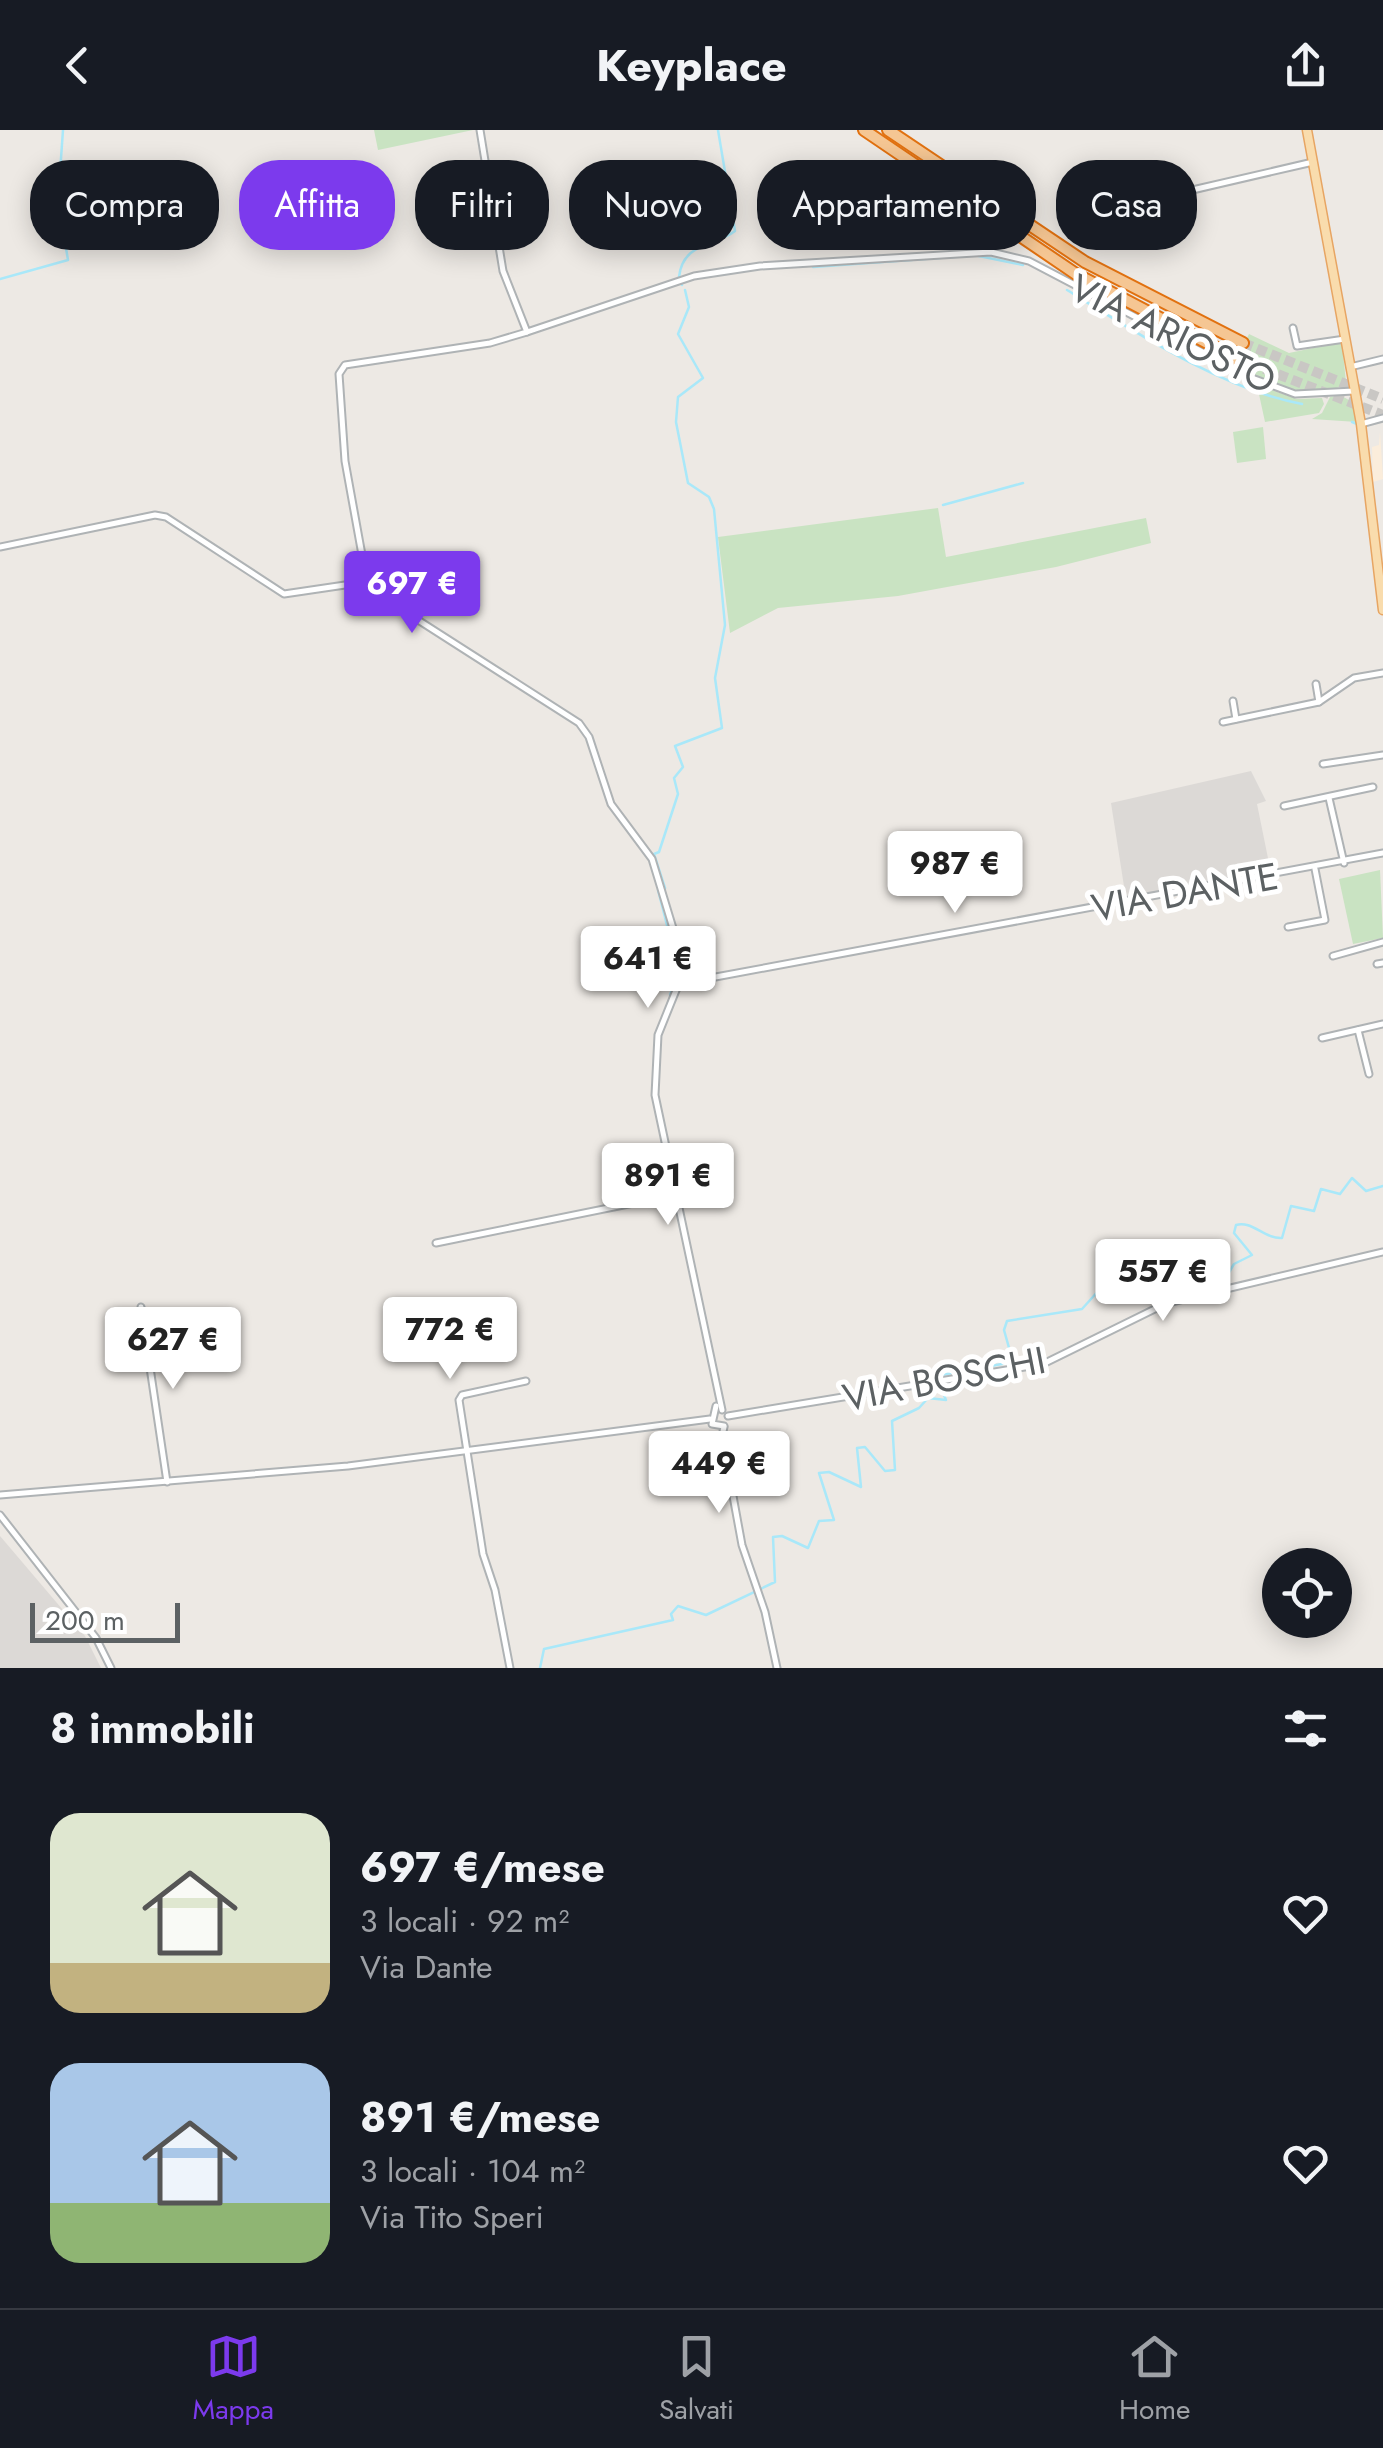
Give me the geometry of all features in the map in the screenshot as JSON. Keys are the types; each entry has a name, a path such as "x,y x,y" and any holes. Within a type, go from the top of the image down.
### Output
{"highway":[{"path":"864,130 1076,274 1236,358"},
{"path":"888,130 1085,262 1243,343"}],"main road":[{"path":"1307,130 1360,424 1370,531 1383,610"}],"street":[{"path":"480,130 504,271 527,332"},
{"path":"1197,189 1313,162"},
{"name":"VIA ARIOSTO","path":"368,588 344,461 339,374 345,365 490,343 694,276 760,266 991,252 1029,261 1252,378 1296,394 1354,391"},
{"path":"1293,328 1297,346 1345,339"},
{"path":"1350,367 1383,360"},
{"path":"1360,424 1383,418"},
{"path":"0,546 154,516 166,517 284,594 345,585 368,588 579,724 590,737 611,804 643,841 652,859 693,978 681,978 658,1035 653,1068 659,1119 678,1194 742,1545 758,1590 777,1668"},
{"path":"1370,531 1383,529"},
{"path":"1223,722 1320,702 1354,678 1383,674"},
{"path":"1316,684 1320,702"},
{"path":"1232,701 1236,719"},
{"path":"1322,764 1383,754"},
{"path":"1284,806 1374,787"},
{"path":"1329,796 1344,863"},
{"name":"VIA DANTE","path":"680,988 693,978 1383,854"},
{"name":"VIA DANTE","path":"1288,927 1325,920 1314,869"},
{"path":"1332,956 1383,942"},
{"path":"1322,1038 1383,1024"},
{"path":"1358,1030 1369,1074"},
{"path":"436,1243 678,1194"},
{"name":"VIA BOSCHI","path":"0,1495 465,1451 934,1384 1043,1364 1187,1297 1383,1252"},
{"path":"141,1307 167,1482"},
{"path":"510,1668 459,1410 462,1395 526,1381"},
{"path":"718,1413 720,1427"},
{"path":"0,1515 96,1638 111,1668"}],"shaded area":[{"path":"1380,432 1383,479 1373,482 1372,447 1379,445"},
{"path":"1251,771 1266,801 1257,804 1271,873 1126,899 1111,803"},
{"path":"0,1536 85,1636 101,1668 0,1668"}],"green space":[{"path":"374,130 473,130 378,150"},
{"path":"1249,334 1289,353 1342,342 1346,383 1319,392 1304,391 1233,366"},
{"path":"1257,385 1297,399 1322,398 1324,404 1319,413 1265,422"},
{"path":"1340,395 1354,403 1357,422 1312,419 1322,413 1330,397"},
{"path":"1263,427 1266,459 1237,463 1233,432"},
{"path":"938,508 946,557 1146,518 1151,543 1056,567 898,596 778,608 730,633 718,537"},
{"path":"1380,870 1383,938 1353,944 1339,879"}],"waterway":[{"path":"0,279 68,260 58,201 63,130"},
{"path":"679,277 686,257 693,251 735,231 718,130"},
{"path":"974,255 1023,265"},
{"path":"813,267 966,256"},
{"path":"665,888 654,854 659,852 678,794 674,778 683,767 675,746 722,728 715,678 725,625 714,509 709,497 688,483 676,422 678,397 703,378 678,334 689,307 685,290"},
{"path":"1067,290 1210,372 1272,397 1302,404"},
{"path":"1352,422 1357,424"},
{"path":"943,505 1023,483"},
{"path":"658,890 679,972 670,995"},
{"path":"540,1668 544,1649 673,1620 671,1614 678,1606 706,1615 775,1582 773,1537 782,1536 808,1548 819,1521 834,1520 819,1473 829,1472 861,1487 857,1448 865,1447 885,1471 895,1470 892,1421 919,1408 928,1398 946,1400 938,1381 941,1375 1013,1362 1004,1330 1007,1321 1082,1309 1109,1279 1152,1275 1159,1293 1170,1296 1185,1288 1189,1263 1225,1279 1234,1264 1252,1255 1234,1233 1236,1225 1282,1238 1291,1206 1314,1211 1321,1189 1340,1194 1352,1178 1366,1191 1383,1186"}],"tunnel":[{"path":"1243,343 1383,399"},
{"path":"1236,358 1383,415"}]}
